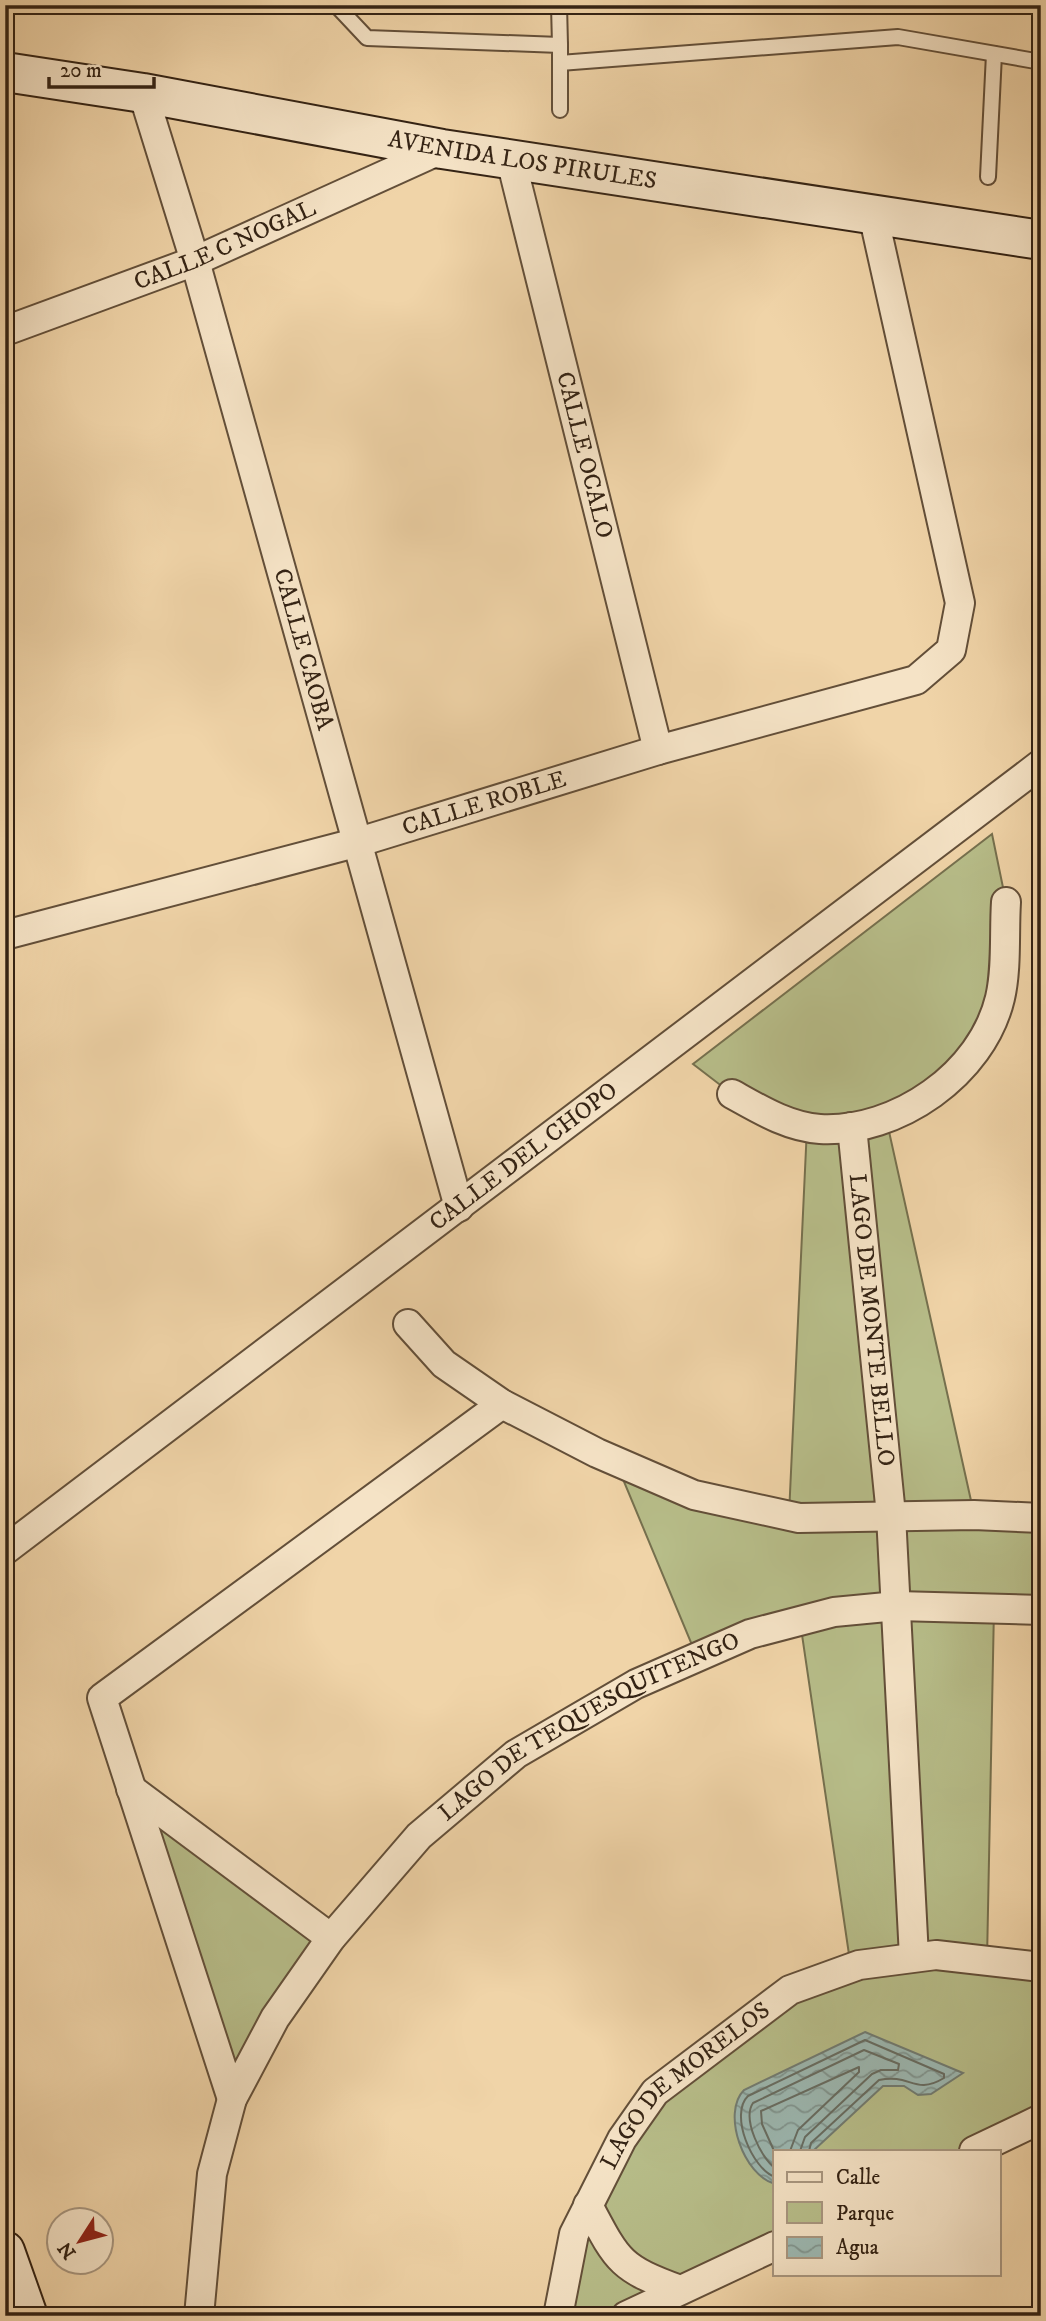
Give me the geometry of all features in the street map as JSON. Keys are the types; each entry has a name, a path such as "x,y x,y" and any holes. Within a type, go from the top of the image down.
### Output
{"street":[{"name":"AVENIDA LOS PIRULES","path":"5,72 143,93 442,149 1041,240"},
{"name":"CALLE CAOBA","path":"143,93 195,261 459,1206"},
{"name":"CALLE C NOGAL","path":"5,331 195,261 442,149"},
{"name":"CALLE OCALO","path":"511,160 658,750"},
{"name":"CALLE ROBLE","path":"5,934 359,842 658,750 916,680 951,650 960,603 873,214"},
{"name":"CALLE DEL CHOPO","path":"7,1541 459,1206 1041,764"},
{"path":"732,1094 775,1118 819,1129 852,1126 904,1112 949,1080 982,1040 1000,998 1006,902"},
{"name":"LAGO DE MONTE BELLO","path":"852,1126 891,1515 897,1606"},
{"path":"408,1324 444,1364 502,1405 597,1453 694,1495 799,1517 1008,1515 1041,1518"},
{"path":"232,2099 102,1698 502,1405"},
{"path":"897,1606 914,1957"},
{"name":"LAGO DE TEQUESQUITENGO","path":"199,2316 212,2174 232,2099 275,2018 331,1938 419,1836 516,1754 636,1684 750,1634 834,1612 897,1606 1041,1610"},
{"path":"131,1789 331,1938"},
{"name":"LAGO DE MORELOS","path":"558,2316 573,2234 622,2139 655,2092 790,1990 859,1965 936,1955 1041,1968"},
{"path":"976,2150 1041,2119"},
{"path":"588,2205 609,2246 628,2268 680,2290"},
{"path":"626,2316 773,2247"},
{"path":"5,2251 28,2316"}],"lane":[{"path":"336,5 368,38 560,45"},
{"path":"559,5 561,110"},
{"path":"561,63 898,37 1041,62"},
{"path":"988,177 994,54"}],"green space":[{"path":"992,834 1006,902 982,1040 886,1118 974,1514 1041,1518 1041,1610 994,1608 987,1960 1041,1967 1041,2119 976,2150 773,2150 773,2247 626,2316 558,2316 574,2234 655,2092 851,1968 800,1621 697,1657 615,1460 789,1515 807,1127 732,1094 693,1064"},
{"path":"131,1789 331,1938 232,2099"}],"water":[{"path":"865,2032 963,2073 931,2094 918,2095 904,2086 883,2086 814,2150 773,2150 773,2183 754,2169 739,2143 735,2113 737,2100 744,2090"}]}
